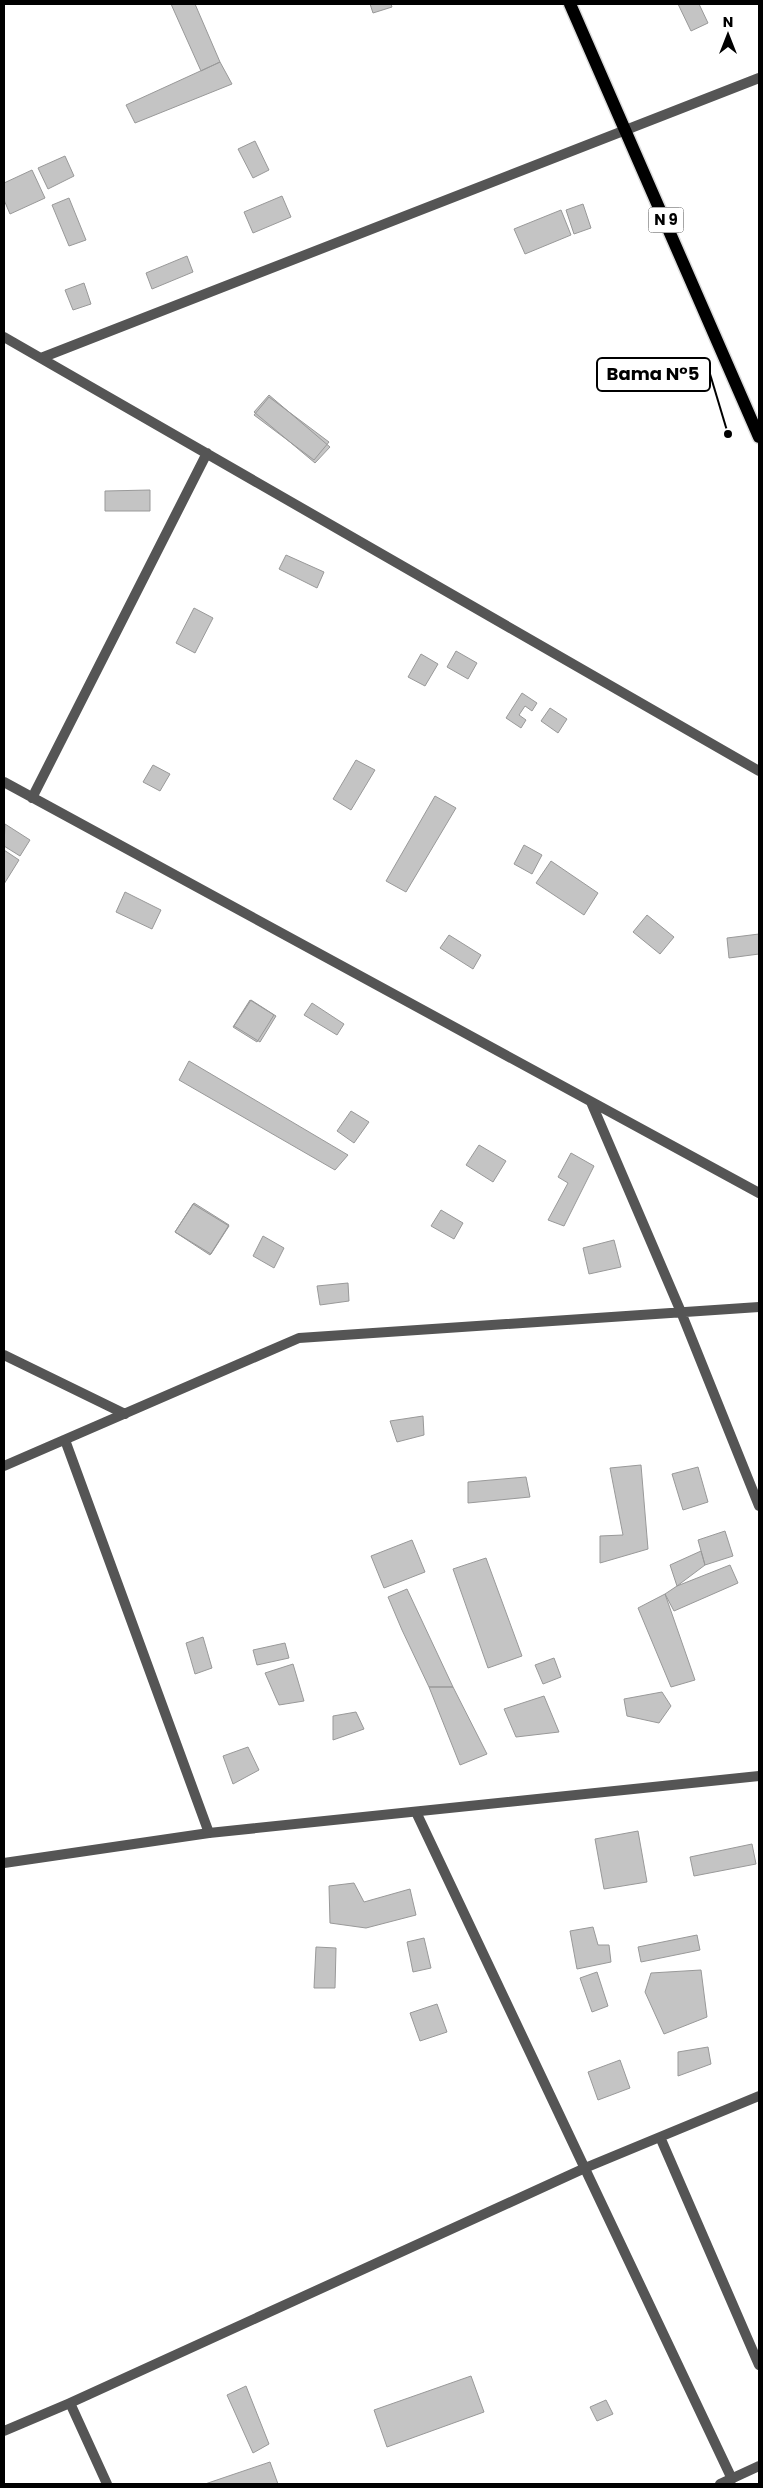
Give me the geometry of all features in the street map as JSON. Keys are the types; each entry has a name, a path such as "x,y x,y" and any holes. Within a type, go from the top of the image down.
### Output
{"main road":[{"name":"N 9","path":"570,4 627,130 759,437"}],"street":[{"path":"41,358 759,78"},
{"path":"4,337 759,771"},
{"path":"32,798 207,453"},
{"path":"4,782 759,1193"},
{"path":"591,1102 681,1312 759,1506"},
{"path":"4,1466 299,1338 759,1307"},
{"path":"4,1355 124,1414"},
{"path":"65,1440 209,1833"},
{"path":"4,1863 209,1833 759,1776"},
{"path":"416,1812 732,2479"},
{"path":"4,2431 70,2403 585,2168 759,2096"},
{"path":"660,2137 759,2364"},
{"path":"70,2403 107,2484"},
{"path":"720,2484 759,2466"}],"building":[{"path":"171,4 195,4 220,62 201,71"},
{"path":"370,4 391,4 392,7 373,13"},
{"path":"678,4 699,4 708,23 691,31"},
{"path":"220,62 232,84 135,123 126,105"},
{"path":"255,141 269,170 253,178 238,149"},
{"path":"65,156 74,176 48,189 38,168"},
{"path":"32,170 45,198 10,214 4,200 4,183"},
{"path":"282,196 291,217 253,233 244,212"},
{"path":"69,198 86,240 69,246 52,205"},
{"path":"583,204 591,228 574,234 566,210"},
{"path":"561,210 571,235 525,254 514,229"},
{"path":"187,256 193,272 152,289 146,273"},
{"path":"84,283 91,304 73,310 65,290"},
{"path":"269,395 330,447 315,463 254,412"},
{"path":"269,397 329,442 314,460 254,415"},
{"path":"150,490 150,511 105,511 105,491"},
{"path":"286,555 324,572 317,588 279,569"},
{"path":"194,608 213,618 195,653 176,643"},
{"path":"456,651 477,663 468,679 447,667"},
{"path":"421,654 438,664 425,686 408,677"},
{"path":"522,693 537,703 532,711 525,706 519,715 526,720 521,728 506,718"},
{"path":"550,708 567,719 558,733 541,721"},
{"path":"356,760 375,770 351,810 333,799"},
{"path":"153,765 170,774 160,791 143,782"},
{"path":"435,796 456,808 406,892 386,881"},
{"path":"5,824 30,840 20,856 4,846"},
{"path":"524,845 542,855 532,874 514,864"},
{"path":"4,850 19,860 4,884"},
{"path":"551,861 598,893 584,915 536,883"},
{"path":"125,892 161,910 152,929 116,912"},
{"path":"647,915 674,937 660,954 633,932"},
{"path":"759,934 759,954 729,958 727,938"},
{"path":"449,935 481,955 473,969 440,948"},
{"path":"250,1000 274,1015 257,1042 233,1027"},
{"path":"251,1000 276,1016 260,1042 234,1026"},
{"path":"312,1003 344,1024 337,1035 304,1015"},
{"path":"189,1061 348,1155 335,1170 179,1080"},
{"path":"351,1111 369,1122 354,1143 337,1131"},
{"path":"479,1145 506,1161 493,1182 466,1165"},
{"path":"571,1153 594,1166 564,1226 548,1220 568,1183 558,1177"},
{"path":"194,1203 229,1225 210,1255 175,1232"},
{"path":"193,1204 229,1226 211,1254 175,1232"},
{"path":"441,1210 463,1223 454,1239 431,1226"},
{"path":"263,1236 284,1248 274,1268 253,1256"},
{"path":"614,1240 621,1267 589,1274 583,1248"},
{"path":"348,1283 349,1301 320,1305 317,1286"},
{"path":"423,1416 424,1435 397,1442 390,1421"},
{"path":"641,1465 648,1549 600,1563 600,1536 623,1535 610,1468"},
{"path":"698,1467 708,1502 683,1510 672,1474"},
{"path":"526,1477 530,1497 468,1503 468,1482"},
{"path":"725,1531 733,1556 705,1565 698,1540"},
{"path":"412,1540 425,1572 384,1588 371,1556"},
{"path":"701,1551 705,1565 677,1586 670,1565"},
{"path":"486,1558 522,1656 488,1668 453,1569"},
{"path":"730,1565 738,1583 674,1611 665,1594 677,1586"},
{"path":"407,1589 453,1687 429,1687 402,1630 388,1597"},
{"path":"665,1594 695,1680 671,1687 638,1608"},
{"path":"203,1637 212,1668 195,1674 186,1643"},
{"path":"285,1643 289,1658 257,1665 253,1650"},
{"path":"554,1658 561,1677 543,1684 535,1665"},
{"path":"293,1664 304,1701 279,1705 265,1673"},
{"path":"429,1687 453,1687 487,1754 460,1765"},
{"path":"662,1692 671,1706 659,1723 627,1716 624,1699"},
{"path":"544,1696 559,1732 516,1737 504,1709"},
{"path":"356,1712 364,1729 333,1740 333,1716"},
{"path":"248,1747 259,1770 233,1784 223,1756"},
{"path":"638,1831 647,1882 604,1889 595,1839"},
{"path":"752,1844 756,1864 694,1876 690,1857"},
{"path":"354,1883 364,1902 410,1889 416,1915 366,1928 330,1923 329,1886"},
{"path":"593,1927 598,1945 609,1945 611,1962 577,1969 570,1931"},
{"path":"697,1935 700,1950 641,1962 638,1947"},
{"path":"424,1938 431,1968 413,1972 407,1942"},
{"path":"316,1947 336,1948 335,1988 314,1988"},
{"path":"701,1970 707,2017 664,2034 645,1992 651,1973"},
{"path":"597,1972 608,2006 592,2012 580,1978"},
{"path":"437,2004 447,2032 420,2041 410,2013"},
{"path":"708,2047 711,2064 678,2076 678,2052"},
{"path":"620,2060 630,2088 598,2100 588,2072"},
{"path":"471,2376 484,2412 387,2447 374,2410"},
{"path":"246,2386 269,2444 253,2453 227,2395"},
{"path":"606,2400 613,2414 597,2421 590,2407"},
{"path":"270,2462 278,2484 205,2484"}],"place":[{"name":"Bama N°5","path":"728,434"}]}
